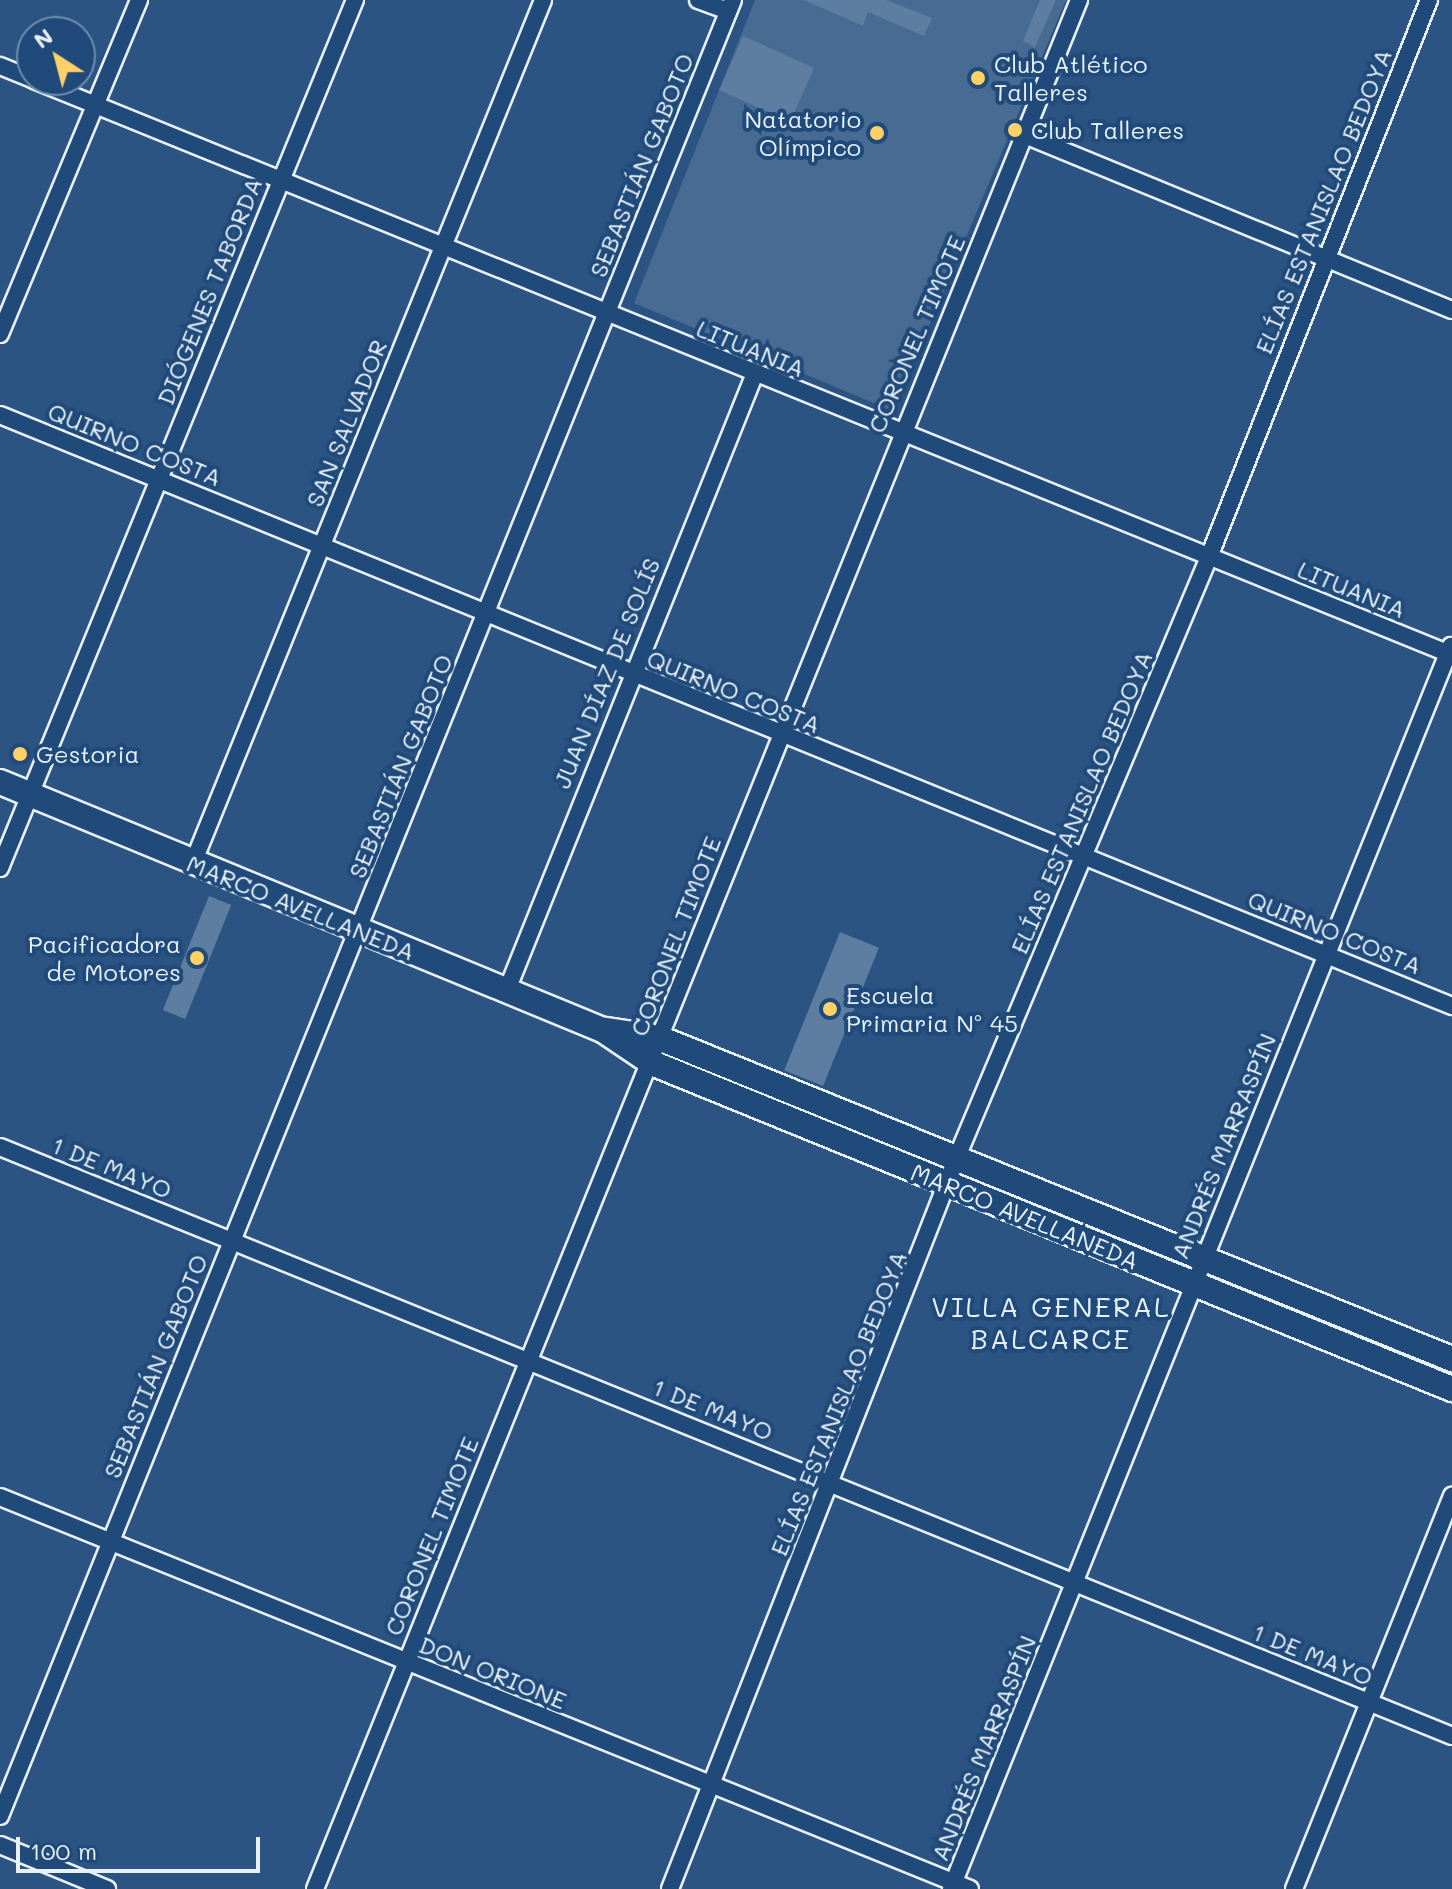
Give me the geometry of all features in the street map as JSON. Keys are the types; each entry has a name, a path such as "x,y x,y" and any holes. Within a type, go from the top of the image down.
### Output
{"street":[{"path":"0,334 139,0"},
{"name":"DIÓGENES TABORDA","path":"0,868 355,0"},
{"name":"SAN SALVADOR","path":"193,863 543,0"},
{"path":"698,0 730,6"},
{"name":"CORONEL TIMOTE","path":"315,1889 527,1360 652,1063 659,1038 900,432 1079,0"},
{"name":"ELÍAS ESTANISLAO BEDOYA","path":"670,1889 950,1186 957,1157 1209,557 1429,0"},
{"name":"SEBASTIÁN GABOTO","path":"0,1816 231,1242 489,615 730,6"},
{"name":"LITUANIA","path":"72,96 281,179 754,376 1451,651"},
{"path":"1025,135 1452,310"},
{"name":"JUAN DÍAZ DE SOLÍS","path":"507,990 630,675 754,376"},
{"name":"QUIRNO COSTA","path":"0,415 158,481 322,544 779,736 1085,856 1452,1006"},
{"name":"ANDRÉS MARRASPÍN","path":"958,1887 1193,1284 1451,651"},
{"name":"MARCO AVELLANEDA","path":"0,782 603,1030 652,1063 1452,1389"},
{"name":"MARCO AVELLANEDA","path":"603,1030 659,1038 1452,1359"},
{"name":"1 DE MAYO","path":"0,1147 1452,1736"},
{"path":"1294,1889 1452,1495"},
{"name":"DON ORIONE","path":"0,1497 958,1887"},
{"path":"0,1845 107,1889"}],"shaded area":[{"name":"Club Atlético Talleres","path":"755,0 1066,0 893,411 634,303"}],"building":[{"path":"804,0 886,0 932,18 924,36 868,12 863,26"},
{"path":"1040,0 1056,0 1035,47 1023,41"},
{"path":"743,36 814,68 790,122 719,90"},
{"name":"Pacificadora de Motores","path":"209,896 231,905 185,1019 163,1010"},
{"name":"Escuela Primaria Nº 45","path":"840,932 879,948 823,1086 784,1070"}],"place":[{"name":"Club Atlético Talleres","path":"978,78"},
{"name":"Club Talleres","path":"1015,130"},
{"name":"Natatorio Olímpico","path":"877,133"},
{"name":"Gestoria","path":"20,754"},
{"name":"Pacificadora de Motores","path":"197,958"},
{"name":"Escuela Primaria Nº 45","path":"830,1009"}],"district":[{"name":"VILLA GENERAL BALCARCE","path":"1051,1322"}]}
